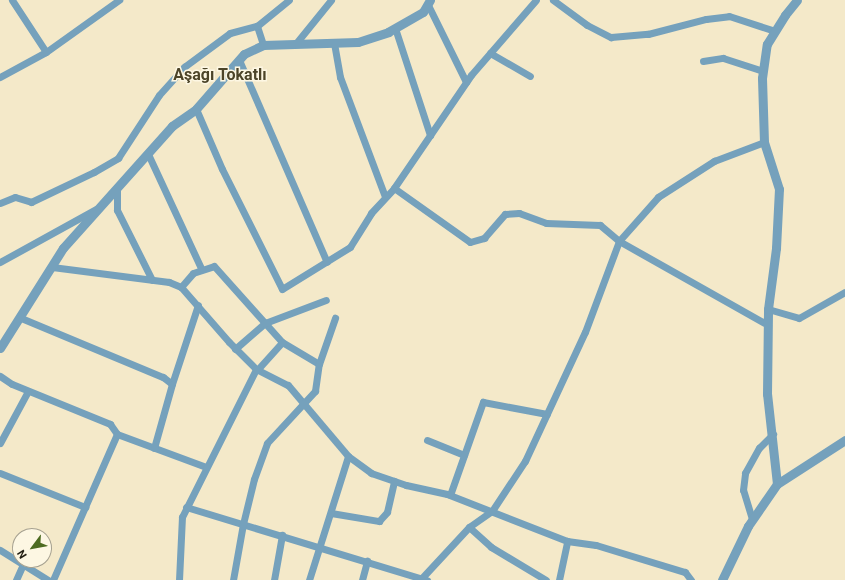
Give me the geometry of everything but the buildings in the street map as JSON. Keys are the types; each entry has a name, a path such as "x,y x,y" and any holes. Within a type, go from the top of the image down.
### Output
{"street":[{"path":"12,0 46,52"},
{"path":"0,78 46,52 119,0"},
{"path":"0,203 15,197 31,202 94,172 118,158 159,95 184,67 230,33 257,26 289,0"},
{"path":"297,42 331,0"},
{"path":"196,109 222,169 282,289 350,247 371,213 394,188 466,82 536,0"},
{"path":"553,0 587,25 611,36 648,34 706,19 729,16 775,31"},
{"path":"777,484 767,394 768,309 776,248 779,189 764,142 763,71 767,44 797,0"},
{"path":"429,3 466,82"},
{"path":"0,348 63,248 117,190 172,126 196,109 244,54 263,45 297,42 358,42 395,28 423,12 429,3"},
{"path":"257,26 263,45"},
{"path":"395,28 430,135"},
{"path":"334,43 340,77 386,197"},
{"path":"490,53 530,76"},
{"path":"703,60 723,58 763,71"},
{"path":"238,60 327,262"},
{"path":"186,507 423,579 469,527 492,511 525,461 585,332 619,241 658,197 714,161 764,142"},
{"path":"148,154 202,268"},
{"path":"394,188 470,242 484,238 505,214 519,213 546,223 600,225 619,241 768,325"},
{"path":"117,190 118,210 152,280"},
{"path":"0,262 103,205"},
{"path":"181,287 193,273 202,268 214,266 282,342 319,364"},
{"path":"52,267 152,280 181,287 235,349 257,369 288,385 348,456 371,473 394,481 450,495 567,541 596,545 686,572 691,580"},
{"path":"768,309 799,318 845,292"},
{"path":"235,349 265,323 326,300"},
{"path":"154,448 172,384 198,305"},
{"path":"20,318 163,378 172,384"},
{"path":"233,580 243,524 254,479 267,443 304,405 315,391 319,364 334,318"},
{"path":"179,580 182,516 257,369 282,342"},
{"path":"0,376 28,390 110,424 117,434 206,467"},
{"path":"0,443 28,390"},
{"path":"450,495 483,402 547,414"},
{"path":"53,580 117,434"},
{"path":"752,519 743,490 744,473 758,448 772,434"},
{"path":"427,440 464,456"},
{"path":"722,580 752,519 777,484 845,440"},
{"path":"309,580 321,547 348,456"},
{"path":"0,473 85,508"},
{"path":"331,513 379,521 387,512 394,481"},
{"path":"469,527 491,547 546,580"},
{"path":"274,580 282,535"},
{"path":"559,580 567,541"},
{"path":"0,550 12,557"},
{"path":"362,580 367,561"},
{"path":"16,580 21,568"},
{"path":"29,568 48,580"}],"district":[{"name":"Aşağı Tokatlı","path":"220,75"}]}
